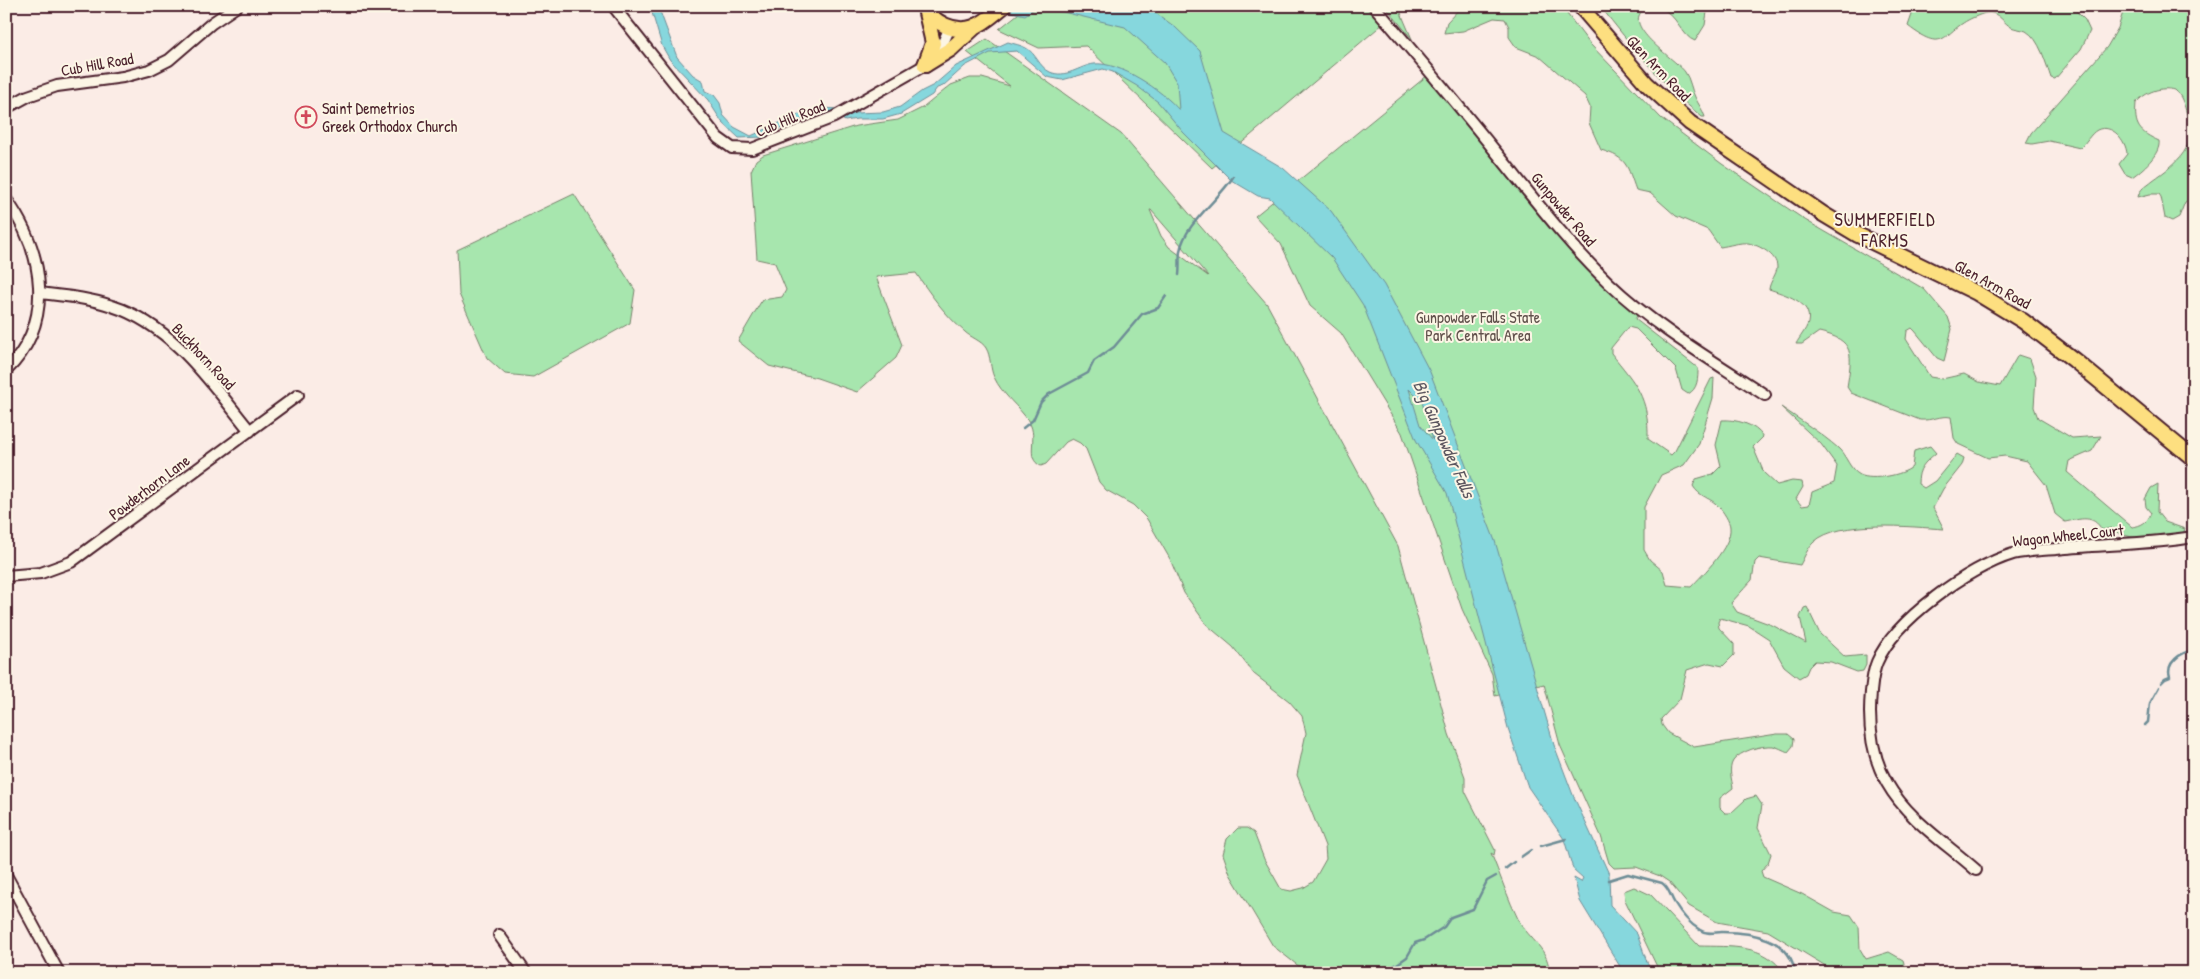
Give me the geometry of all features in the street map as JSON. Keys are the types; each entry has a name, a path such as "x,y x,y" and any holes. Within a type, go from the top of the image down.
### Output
{"main road":[{"path":"925,65 951,49 1004,6"},
{"name":"Glen Arm Road","path":"1580,6 1647,84 1690,123 1858,235 1977,293 2023,321 2192,454"},
{"path":"924,7 935,21 950,28 965,29 981,23"},
{"path":"924,7 933,43 925,65"}],"street":[{"name":"Cub Hill Road","path":"6,108 28,96 57,86 123,77 149,70 169,60 212,23 237,6"},
{"name":"Cub Hill Road","path":"613,6 700,117 726,144 738,149 752,149 844,112 925,65 943,47 950,28"},
{"name":"Gunpowder Road","path":"1374,6 1444,88 1570,243 1608,282 1656,322 1765,395"},
{"path":"6,199 32,248 38,273 40,293 38,314 32,332 25,348 6,371"},
{"name":"Buckhorn Road","path":"40,293 114,306 149,324 178,346 250,431"},
{"name":"Powderhorn Lane","path":"6,576 41,574 71,562 298,395"},
{"name":"Wagon Wheel Court","path":"1976,870 1915,819 1887,783 1877,761 1872,745 1870,710 1873,678 1881,653 1925,604 1992,561 2015,554 2042,550 2194,537"},
{"path":"6,875 59,973"},
{"path":"499,934 526,973"}],"green space":[{"path":"1028,6 1370,6 1384,23 1212,168 1086,46 1039,48 999,29"},
{"path":"1385,6 1398,6 1412,39"},
{"path":"1462,6 1561,6 1590,44 1661,118 1722,164 1805,220 1924,289 1948,317 1952,329 1944,361 1937,358 1912,328 1907,331 1906,339 1930,377 1942,379 1964,374 1979,382 2000,386 2018,355 2030,359 2036,376 2034,407 2038,418 2072,438 2101,436 2092,451 2069,461 2067,472 2132,527 2144,523 2150,516 2151,513 2146,507 2145,499 2151,488 2158,484 2157,512 2165,522 2185,529 2183,534 2146,538 2126,536 2111,528 2102,530 2091,520 2081,519 2065,522 2055,514 2046,485 2027,461 2005,456 1988,458 1958,444 1954,438 1951,417 1920,420 1851,393 1847,387 1850,366 1849,350 1840,339 1819,332 1802,344 1796,344 1807,326 1808,315 1802,304 1796,300 1769,289 1777,267 1771,255 1762,248 1748,243 1720,247 1708,230 1676,216 1650,193 1636,190 1631,175 1622,160 1601,150 1589,123 1590,107 1585,96 1539,56 1516,47 1509,37 1509,27 1505,19 1494,18 1463,31 1444,33 1447,22"},
{"path":"1600,6 1708,6 1705,25 1695,41 1686,35 1671,15 1660,8 1648,7 1639,16 1639,24 1644,33 1685,72 1705,117 1702,117 1688,105 1661,79"},
{"path":"1915,6 2071,6 2085,20 2090,31 2081,49 2055,79 2051,78 2042,52 2031,35 2026,31 2011,27 1995,14 1979,15 1966,21 1944,38 1938,40 1921,35 1908,26"},
{"path":"2125,6 2188,6 2194,13 2194,198 2185,202 2179,217 2172,221 2165,218 2159,194 2138,197 2144,187 2170,167 2184,153 2188,144 2190,125 2182,101 2175,90 2159,89 2144,96 2136,103 2136,117 2139,127 2142,131 2159,141 2159,146 2150,161 2132,177 2125,174 2119,164 2127,154 2124,143 2117,134 2108,129 2097,130 2080,148 2049,141 2032,144 2026,143 2031,133 2107,47 2118,28"},
{"path":"987,39 1121,134 1267,304 1398,546 1449,734 1465,777 1465,791 1495,850 1494,855 1491,853 1515,913 1523,927 1543,951 1549,973 1303,973 1301,968 1273,946 1230,874 1223,854 1227,839 1238,828 1247,828 1254,833 1264,859 1281,889 1291,891 1303,888 1313,882 1326,859 1325,846 1297,775 1306,733 1302,716 1289,701 1254,674 1233,647 1207,625 1184,593 1170,559 1147,519 1133,505 1106,490 1099,482 1086,449 1080,443 1072,439 1066,442 1046,464 1041,466 1036,462 1032,453 1032,428 997,383 986,348 951,319 916,273 876,277 902,345 896,358 857,392 817,378 769,366 738,341 762,300 782,297 786,290 775,263 757,259 751,171 756,160 763,155 856,126 898,120 924,107 951,85 970,78 982,78 1010,86 967,52","holes":["1151,210 1208,276 1169,247 1161,236"]},
{"name":"Gunpowder Falls State Park Central Area","path":"1428,75 1535,203 1639,313 1635,319 1698,368 1696,386 1688,394 1682,390 1676,369 1636,329 1628,327 1611,348 1611,353 1639,392 1646,412 1648,439 1671,455 1675,451 1711,379 1714,378 1713,398 1699,444 1684,465 1661,475 1644,507 1644,550 1650,560 1663,571 1667,585 1691,587 1716,560 1729,535 1730,525 1722,511 1693,486 1696,479 1713,474 1721,466 1716,445 1722,420 1745,423 1760,432 1763,437 1753,447 1764,473 1777,485 1792,481 1802,482 1803,487 1796,499 1802,506 1809,505 1812,492 1834,483 1837,466 1821,444 1781,407 1831,442 1841,451 1853,469 1865,477 1887,476 1908,470 1912,467 1914,451 1930,446 1936,453 1923,466 1918,478 1918,484 1924,488 1935,481 1957,454 1964,458 1962,465 1943,489 1933,508 1944,529 1876,526 1840,530 1825,535 1812,544 1800,565 1759,558 1755,562 1752,580 1731,603 1737,612 1772,625 1806,643 1800,617 1804,608 1807,607 1820,634 1845,657 1866,655 1866,665 1863,671 1857,672 1831,662 1815,661 1809,667 1806,674 1799,678 1784,666 1769,639 1749,626 1720,618 1718,622 1719,628 1734,644 1734,655 1723,666 1709,663 1687,670 1680,699 1661,719 1662,725 1668,733 1694,747 1777,734 1788,734 1794,739 1793,746 1788,752 1773,746 1751,749 1736,757 1731,767 1733,788 1720,798 1720,808 1725,813 1731,813 1746,799 1756,796 1762,805 1758,828 1771,854 1768,863 1761,871 1763,877 1802,894 1834,912 1851,915 1859,927 1860,949 1866,959 1889,952 1903,960 1905,967 1894,973 1849,973 1847,969 1829,968 1768,931 1717,922 1689,906 1669,882 1660,876 1636,867 1614,868 1609,863 1601,836 1560,745 1544,684 1495,696 1492,674 1462,609 1402,433 1341,333 1310,306 1281,244 1255,216"},
{"path":"574,194 635,290 630,323 533,377 505,374 487,358 459,294 457,250"},
{"path":"1634,887 1651,895 1699,946 1734,947 1757,952 1767,956 1776,963 1784,973 1660,973 1625,900 1624,891"}],"water":[{"name":"Big Gunpowder Falls","path":"650,6 658,6 677,57 693,75 703,81 705,91 714,95 720,103 723,115 734,127 751,136 799,114 819,112 823,108 839,109 849,116 855,113 883,112 900,107 934,85 956,66 1008,42 1029,50 1046,70 1056,74 1067,73 1094,64 1116,67 1152,86 1179,110 1177,83 1165,63 1125,27 1063,12 1034,9 1025,15 985,6 1146,6 1175,27 1200,51 1224,133 1283,168 1331,211 1384,285 1430,372 1495,541 1554,745 1573,795 1609,874 1610,905 1637,934 1651,973 1624,973 1580,901 1574,878 1581,882 1583,878 1573,869 1564,839 1528,787 1508,728 1447,493 1416,440 1363,305 1332,258 1270,198 1258,196 1231,180 1183,132 1158,102 1137,86 1113,72 1103,69 1062,80 1047,77 1017,51 990,53 965,66 943,86 937,88 932,95 901,114 883,119 845,121 831,112 794,122 763,137 739,138 722,122 708,100 670,60 662,46","holes":["1409,389 1422,402 1433,440 1420,425"]}],"waterway":[{"path":"1179,275 1180,251 1188,231 1233,177"},
{"path":"1023,428 1033,420 1041,402 1049,394 1088,373 1094,361 1114,347 1142,314 1158,308 1166,296"},
{"path":"2161,683 2170,677 2170,667 2175,659 2184,653 2194,650"},
{"path":"2145,725 2148,722 2150,703 2159,687"},
{"path":"1541,846 1566,839"},
{"path":"1521,857 1531,850"},
{"path":"1505,869 1514,862"},
{"path":"1609,880 1628,874 1662,883 1668,889 1679,910 1703,932 1745,933 1768,939 1786,952 1792,961 1795,973"},
{"path":"1384,973 1407,957 1415,943 1424,940 1444,927 1451,917 1473,909 1487,881 1496,876"}],"place":[{"name":"Saint Demetrios Greek Orthodox Church","path":"306,117"}],"district":[{"name":"SUMMERFIELD FARMS","path":"1885,230"}]}
